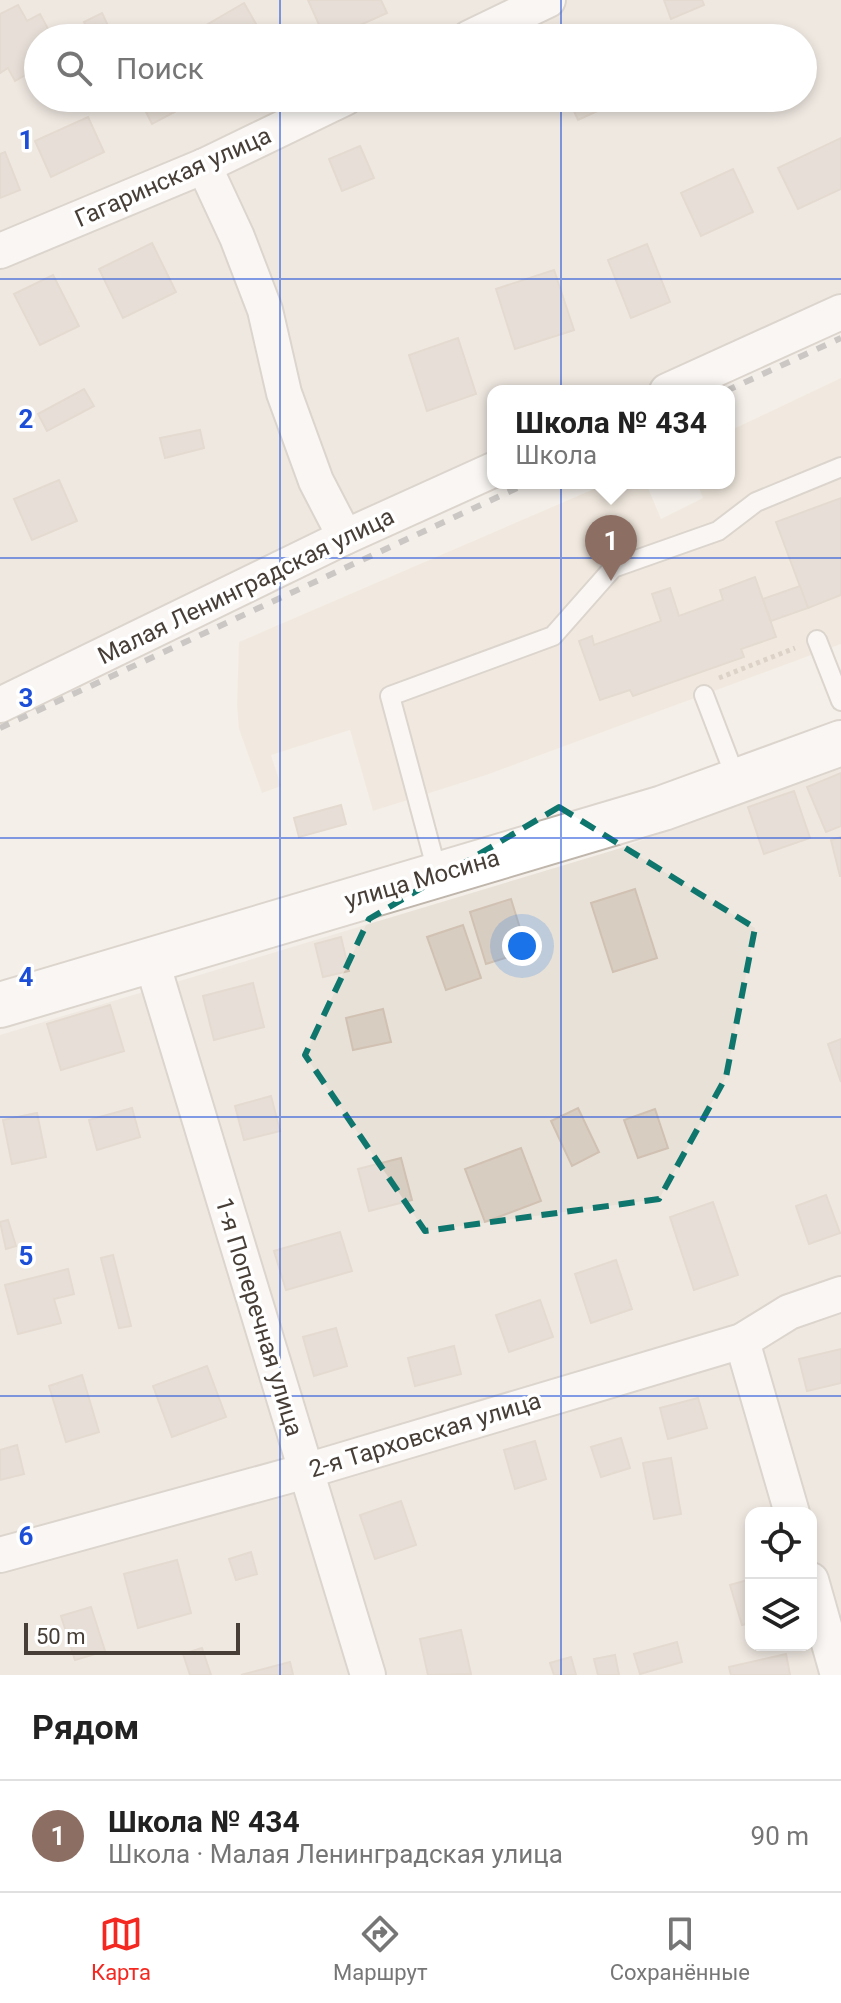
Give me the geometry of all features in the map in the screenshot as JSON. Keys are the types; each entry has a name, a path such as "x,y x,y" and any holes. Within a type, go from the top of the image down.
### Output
{"street":[{"path":"498,24 548,0"},
{"name":"Гагаринская улица","path":"0,251 204,166 316,112"},
{"path":"204,166 237,237 265,310 284,393 316,481 345,537"},
{"path":"680,385 841,312"},
{"name":"Малая Ленинградская улица","path":"0,705 345,537 487,473"},
{"name":"улица Мосина","path":"0,1005 663,808 841,743"},
{"name":"1-я Поперечная улица","path":"151,959 368,1675"},
{"name":"2-я Тарховская улица","path":"0,1555 306,1471 742,1341 789,1312 841,1294"},
{"path":"742,1341 790,1507"},
{"path":"817,1601 838,1675"}],"lane":[{"path":"438,875 390,696 553,636 613,568 718,531 756,502 841,467"},
{"path":"817,640 841,701"},
{"path":"704,695 737,781"}],"path":[{"path":"718,678 817,640"}],"highlighted area":[{"path":"559,807 755,928 726,1077 659,1199 425,1231 305,1055 369,919"}],"shaded area":[{"path":"0,0 841,0 841,298 654,385 487,385 487,463 0,690"},
{"path":"841,378 841,644 486,775 373,811 350,730 271,755 281,786 262,793 239,729 239,642 594,489 648,489 661,519 703,498 699,489 735,489 735,428"},
{"path":"841,765 841,1675 0,1675 0,1035 621,848"}],"building":[{"path":"308,0 381,0 387,13 362,24 319,24"},
{"path":"664,0 702,0 704,5 671,19"},
{"path":"244,3 256,24 208,24"},
{"path":"18,5 27,21 40,14 45,24 24,24 24,76 15,81 8,68 0,73 0,14"},
{"path":"102,13 107,24 85,24"},
{"path":"146,112 174,112 152,124"},
{"path":"574,112 596,112 578,120"},
{"path":"88,117 104,152 51,177 35,141"},
{"path":"841,138 841,189 798,209 778,168"},
{"path":"360,146 374,178 342,191 329,159"},
{"path":"5,152 20,190 0,198 0,154"},
{"path":"733,169 753,212 701,236 681,193"},
{"path":"152,243 176,292 123,318 99,269"},
{"path":"647,244 670,302 631,318 608,260"},
{"path":"554,270 574,330 515,349 496,289"},
{"path":"53,275 79,326 40,345 14,294"},
{"path":"458,338 476,394 427,411 409,355"},
{"path":"84,389 94,406 47,431 38,414"},
{"path":"200,430 204,448 165,458 160,438"},
{"path":"59,480 77,521 32,540 14,499"},
{"path":"841,498 841,595 808,608 776,522"},
{"path":"755,577 776,637 741,649 744,657 633,696 630,690 600,700 579,641 592,636 594,645 661,621 652,594 670,588 679,616 723,600 720,590"},
{"path":"800,586 808,608 771,621 763,599"},
{"path":"841,773 841,826 826,832 807,787"},
{"path":"794,791 810,838 764,854 748,807"},
{"path":"341,805 346,824 299,837 294,818"},
{"path":"841,837 841,876 840,876 831,840"},
{"path":"635,889 657,958 613,972 591,903"},
{"path":"511,899 527,951 486,964 470,912"},
{"path":"463,925 481,978 446,990 427,937"},
{"path":"341,937 349,971 323,977 315,944"},
{"path":"253,983 264,1027 214,1040 203,996"},
{"path":"110,1005 124,1051 61,1070 47,1024"},
{"path":"383,1009 391,1042 353,1050 346,1018"},
{"path":"841,1039 841,1082 828,1044"},
{"path":"271,1096 280,1131 244,1140 235,1106"},
{"path":"132,1108 140,1137 97,1150 89,1120"},
{"path":"578,1108 599,1152 572,1166 551,1121"},
{"path":"655,1109 668,1148 638,1158 624,1120"},
{"path":"37,1113 46,1157 12,1164 3,1120"},
{"path":"521,1148 541,1201 485,1222 465,1169"},
{"path":"401,1158 412,1200 369,1211 358,1169"},
{"path":"826,1195 840,1233 809,1244 796,1206"},
{"path":"713,1202 738,1275 694,1290 670,1217"},
{"path":"8,1220 16,1246 6,1249 0,1222"},
{"path":"340,1232 352,1271 286,1290 274,1251"},
{"path":"113,1255 131,1326 119,1328 101,1258"},
{"path":"616,1260 632,1309 591,1323 575,1274"},
{"path":"68,1269 74,1294 54,1299 61,1323 18,1334 5,1285"},
{"path":"540,1300 553,1337 509,1352 496,1315"},
{"path":"336,1328 347,1366 314,1376 303,1337"},
{"path":"454,1346 461,1374 415,1386 408,1358"},
{"path":"841,1349 841,1383 807,1391 799,1359"},
{"path":"207,1366 226,1417 172,1437 153,1386"},
{"path":"82,1375 99,1432 66,1442 49,1386"},
{"path":"698,1398 707,1428 668,1439 660,1408"},
{"path":"621,1438 630,1468 601,1477 591,1447"},
{"path":"535,1441 546,1479 515,1489 504,1450"},
{"path":"17,1445 24,1474 0,1480 0,1450"},
{"path":"671,1458 681,1514 654,1519 643,1463"},
{"path":"401,1501 416,1545 375,1559 360,1515"},
{"path":"251,1552 257,1574 236,1580 229,1559"},
{"path":"177,1560 191,1613 138,1628 124,1574"},
{"path":"745,1581 745,1624 742,1625 730,1585"},
{"path":"91,1607 105,1651 75,1660 61,1616"},
{"path":"461,1630 471,1674 428,1675 420,1639"},
{"path":"677,1642 682,1662 640,1674 634,1654"},
{"path":"202,1648 211,1675 190,1675 183,1654"},
{"path":"786,1654 790,1675 731,1675 729,1667"},
{"path":"615,1655 619,1675 598,1675 594,1659"},
{"path":"571,1657 576,1675 554,1675 550,1663"},
{"path":"290,1662 293,1675 241,1675"}],"railway":[{"path":"735,387 841,338"},
{"path":"0,728 515,489"}],"place":[{"name":"Школа № 434","path":"611,581"}]}
